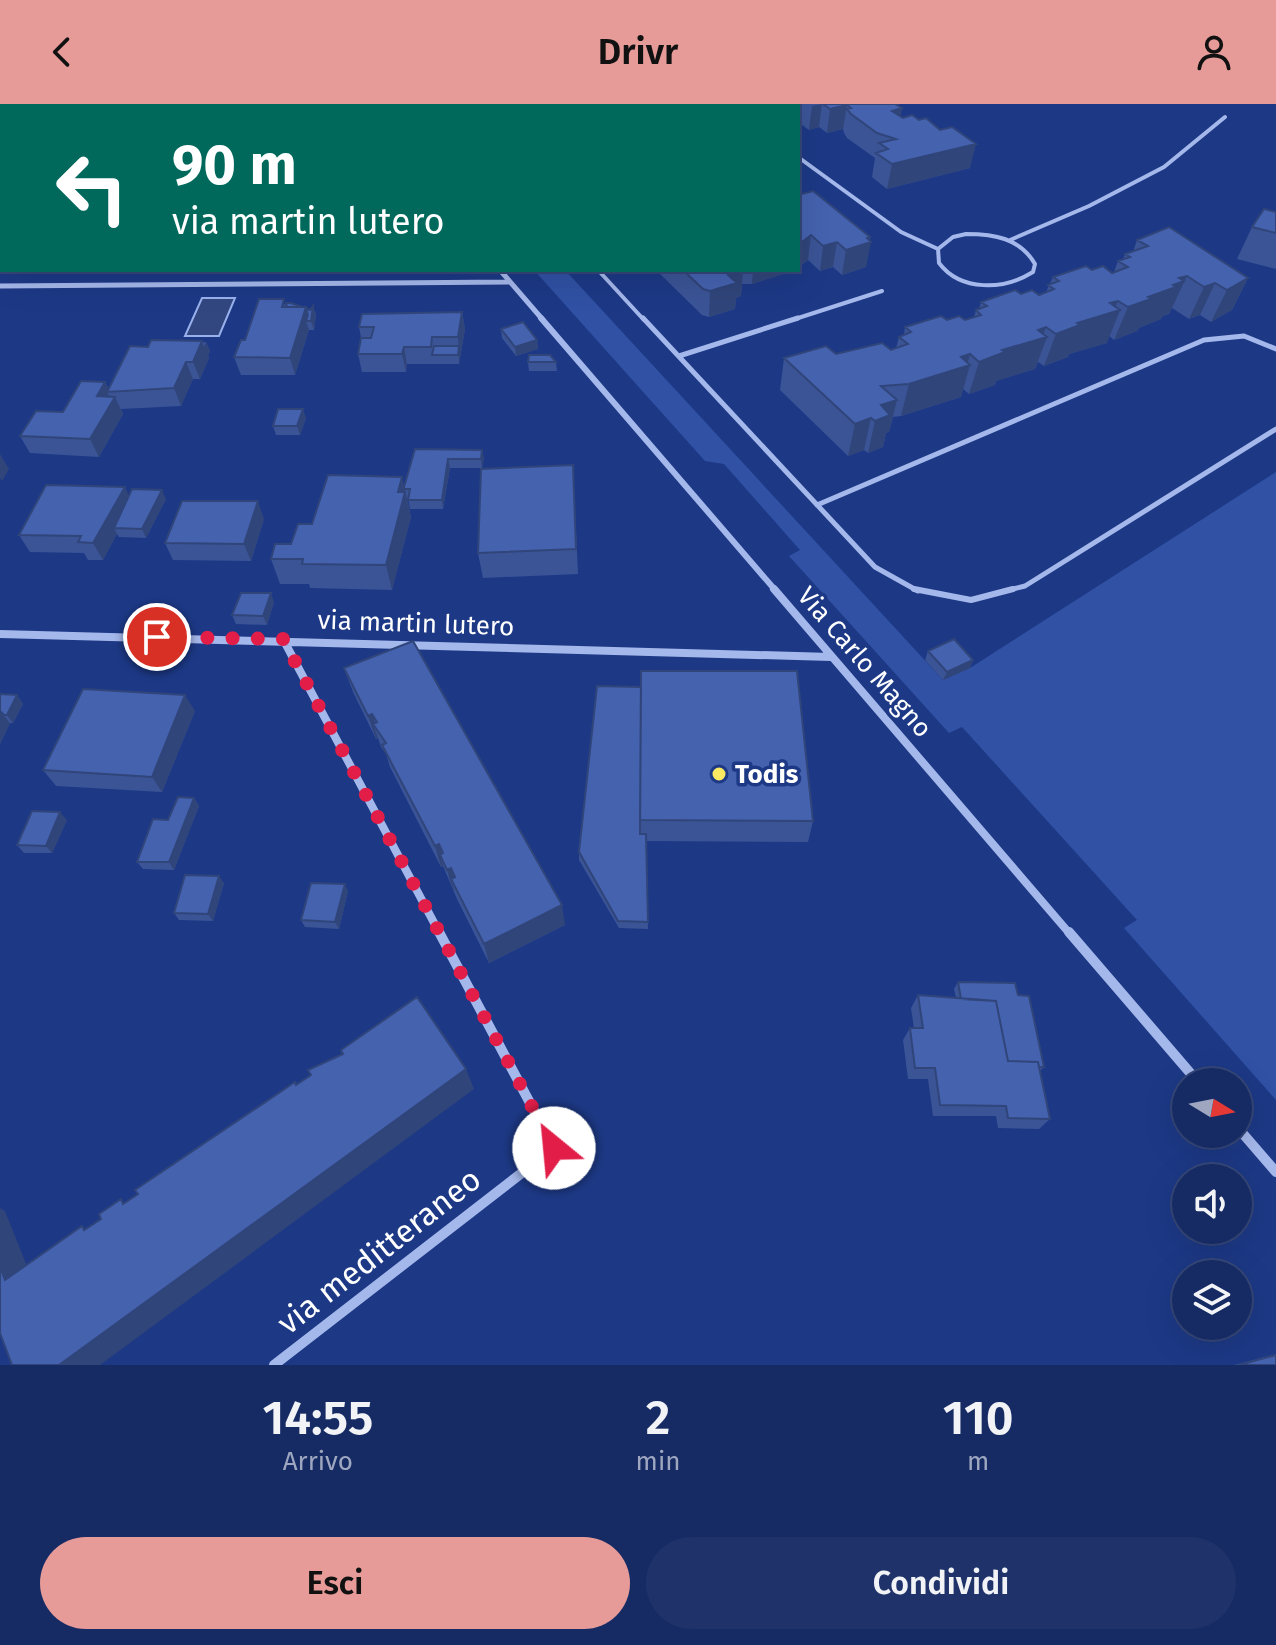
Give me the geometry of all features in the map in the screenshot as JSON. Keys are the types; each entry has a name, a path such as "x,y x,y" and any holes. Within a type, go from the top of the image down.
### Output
{"street":[{"name":"Via Carlo Magno","path":"502,272 1186,1068"},
{"path":"0,286 510,282"},
{"name":"via martin lutero","path":"0,634 283,639 831,657"},
{"name":"via meditteraneo","path":"274,1365 554,1148 283,639"},
{"path":"1252,1144 1276,1172"}],"lane":[{"path":"1010,240 1089,206 1164,167 1225,117"},
{"path":"800,158 901,232 938,249"},
{"path":"966,234 1010,240 1023,247 1035,264 1025,279 997,286 972,283 950,274 941,266 938,249 953,237 966,234"},
{"path":"600,272 875,567 921,593 971,600 1025,586 1276,429"},
{"path":"679,356 882,291"},
{"path":"817,505 1204,340 1244,336 1276,349"}],"shaded area":[{"path":"536,272 567,272 943,680 970,668 1276,472 1276,1100 1252,1073 1252,1068 1248,1068 1124,928 1137,920 962,727 949,733 789,556 800,550 724,464 705,461"},
{"path":"202,298 235,298 219,336 185,336"}],"building":[{"path":"823,104 895,104 902,108 892,111 903,118 912,115 919,120 926,118 940,130 952,127 976,144 892,164 876,153 888,149 879,143 896,139 877,133 851,114 847,109 851,108 847,105 830,109"},
{"path":"813,191 870,237 867,238 871,242 846,250 837,242 823,246 811,235 800,243 800,194"},
{"path":"1264,209 1276,212 1276,233 1252,227"},
{"path":"1169,227 1248,278 1227,290 1215,283 1204,287 1187,276 1179,278 1184,281 1148,297 1151,299 1128,307 1118,301 1110,303 1120,310 1077,323 1080,325 1056,334 1046,327 1038,330 1047,337 1002,350 1005,352 979,362 970,354 961,357 970,365 909,384 881,386 897,400 881,405 890,415 875,421 871,418 855,424 784,358 826,346 836,354 882,343 891,350 908,344 899,337 911,332 905,327 941,316 947,320 959,316 965,320 981,315 976,310 987,306 981,302 1015,290 1021,294 1032,290 1039,295 1054,289 1048,285 1059,281 1053,277 1086,266 1092,270 1103,266 1112,273 1128,267 1118,261 1130,257 1125,254 1148,246 1137,240"},
{"path":"685,272 739,272 728,275 737,283 710,291 703,289"},
{"path":"259,299 284,299 282,307 306,307 290,358 234,357 241,340 245,340"},
{"path":"313,306 311,321 306,321 306,308 310,310"},
{"path":"462,312 458,337 432,337 431,347 404,347 402,354 358,354 361,338 371,338 374,327 359,327 362,314"},
{"path":"523,322 537,340 515,347 501,329"},
{"path":"151,340 202,341 193,362 186,362 174,388 107,392 130,346 148,347"},
{"path":"434,346 459,346 458,355 432,355"},
{"path":"529,355 550,355 556,362 528,362"},
{"path":"81,381 105,382 97,396 115,397 90,439 20,436 36,411 63,412"},
{"path":"278,409 303,409 297,426 273,426"},
{"path":"415,449 482,450 481,459 448,459 442,500 408,500 410,489 404,487"},
{"path":"573,465 576,549 478,553 481,469"},
{"path":"328,475 402,477 398,492 405,492 386,565 302,564 303,559 271,559 275,544 291,544 298,524 312,524"},
{"path":"46,485 125,487 93,543 78,542 81,536 19,535"},
{"path":"132,489 162,490 142,529 114,528"},
{"path":"182,501 258,501 244,544 165,543"},
{"path":"241,593 271,593 263,616 232,615"},
{"path":"954,639 973,660 947,672 928,651"},
{"path":"413,641 562,905 484,944 451,879 455,877 451,868 447,870 440,855 443,853 439,844 435,846 382,745 386,743 373,724 377,722 372,714 368,716 344,668"},
{"path":"641,671 797,671 813,821 640,820"},
{"path":"597,686 641,687 640,834 646,834 648,922 618,921 579,852"},
{"path":"83,689 185,695 152,777 43,770"},
{"path":"0,694 17,695 7,715 0,711"},
{"path":"178,797 194,798 169,862 137,862 153,819 168,820"},
{"path":"32,811 60,812 46,846 17,845"},
{"path":"185,875 219,876 208,914 174,913"},
{"path":"311,883 345,884 335,922 301,920"},
{"path":"958,982 1015,983 1018,995 1029,996 1044,1067 1039,1067 1038,1062 1008,1061 996,1001 961,999"},
{"path":"918,995 996,1001 1008,1061 1038,1062 1050,1119 1008,1118 1006,1106 940,1105 935,1068 915,1068 910,1028 923,1028"},
{"path":"417,997 466,1069 59,1365 12,1365 0,1333 0,1267 5,1280 82,1226 84,1230 101,1219 99,1214 121,1199 123,1204 138,1194 135,1190 295,1082 296,1085 311,1075 308,1070 343,1054 341,1050"},
{"path":"1276,1355 1276,1365 1239,1365"}],"place":[{"name":"Todis","path":"719,774"}],"route":[{"path":"157,637 283,639 554,1148"}]}
